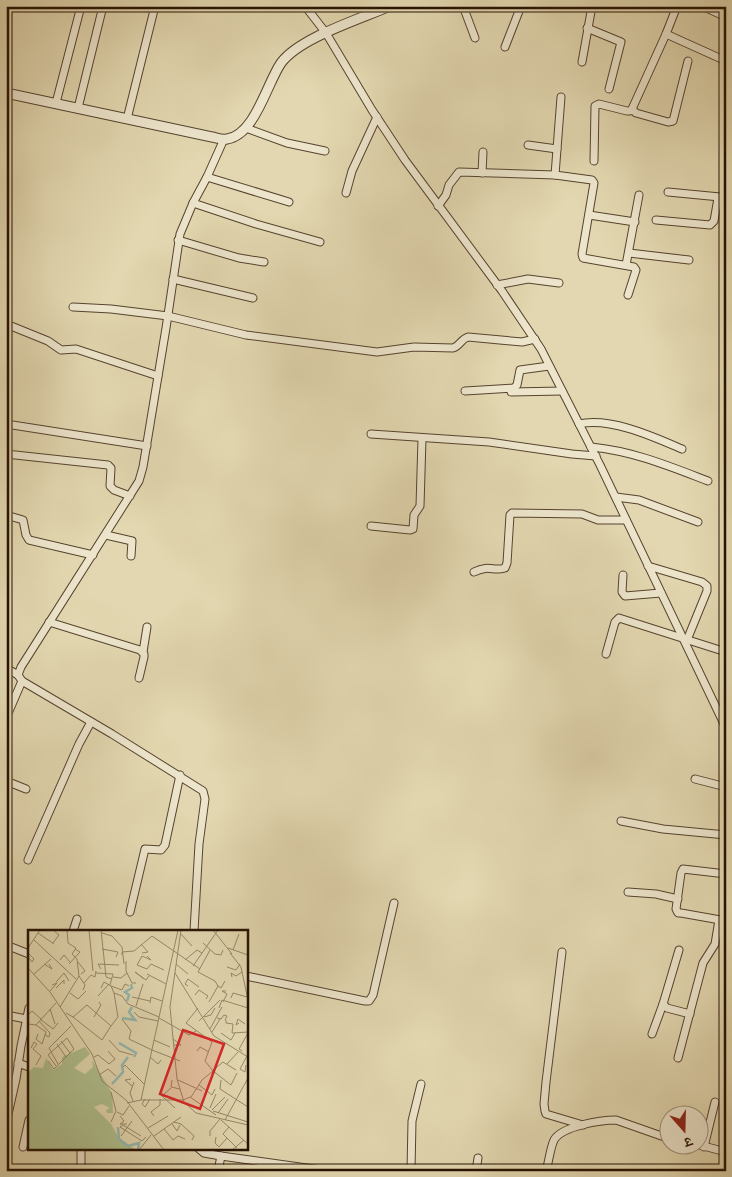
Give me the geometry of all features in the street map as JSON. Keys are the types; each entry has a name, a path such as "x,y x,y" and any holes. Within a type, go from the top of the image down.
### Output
{"street":[{"path":"56,103 81,6"},
{"path":"78,108 103,6"},
{"path":"127,119 155,6"},
{"path":"305,6 326,33 377,117 438,206 535,339 596,456 726,728"},
{"path":"6,93 224,140 237,136 246,128 280,64 288,55 298,47 326,33 377,9 390,6"},
{"path":"463,6 475,38"},
{"path":"505,47 521,6"},
{"path":"582,62 592,6"},
{"path":"594,161 595,106 599,104 626,111 632,109 677,6"},
{"path":"702,6 726,17"},
{"path":"587,28 621,42 609,89"},
{"path":"666,34 726,61"},
{"path":"632,109 636,113 668,122 673,121 688,61"},
{"path":"555,176 560,97"},
{"path":"346,193 352,171 377,117"},
{"path":"246,128 287,143 325,152"},
{"path":"6,718 20,678 21,667 139,481 147,446 178,240 193,203 224,140"},
{"path":"528,146 557,149"},
{"path":"482,173 483,152"},
{"path":"438,206 446,195 449,185 459,172 555,176 592,180 594,182 582,254 583,258 634,267 636,270 628,295"},
{"path":"206,177 290,202"},
{"path":"668,192 723,197"},
{"path":"626,265 639,195"},
{"path":"656,220 710,225 714,221 717,201 723,197"},
{"path":"193,203 256,224 320,242"},
{"path":"589,215 635,222"},
{"path":"178,240 239,258 264,262"},
{"path":"629,253 688,260"},
{"path":"173,279 253,298"},
{"path":"497,285 528,280 559,283"},
{"path":"73,307 112,309 168,316 246,335 377,352 414,347 453,348 459,346 463,339 468,337 522,342 535,339"},
{"path":"6,324 48,341 61,350 76,349 158,376"},
{"path":"465,391 514,388 517,385 520,370 550,366"},
{"path":"511,392 562,391"},
{"path":"580,424 597,423 637,431 682,450"},
{"path":"6,424 147,446"},
{"path":"371,434 422,439 489,442 596,456"},
{"path":"370,526 410,530 413,528 414,515 420,506 422,439"},
{"path":"591,447 620,451 643,457 708,481"},
{"path":"6,454 108,465 111,468 110,484 112,488 130,496"},
{"path":"616,497 639,500 698,522"},
{"path":"474,572 486,567 501,570 505,568 507,564 509,522 512,513 582,514 598,520 626,520"},
{"path":"6,515 23,520 28,540 93,554"},
{"path":"106,535 132,541 130,556"},
{"path":"648,566 702,582 707,586 707,591 685,640"},
{"path":"623,575 622,592 626,596 661,593"},
{"path":"606,654 615,622 619,618 726,652"},
{"path":"50,622 143,652"},
{"path":"140,678 147,627"},
{"path":"6,668 199,787 205,799 199,844 194,930"},
{"path":"28,860 79,744 91,722"},
{"path":"130,912 144,851 146,848 161,850 165,845 180,775"},
{"path":"695,779 726,787"},
{"path":"6,781 26,789"},
{"path":"621,822 726,834"},
{"path":"678,1058 703,963 716,944 722,921 678,913 676,909 681,873 683,869 726,874"},
{"path":"628,892 656,894 678,899"},
{"path":"248,976 369,1001 373,995 394,903"},
{"path":"74,930 77,919"},
{"path":"6,944 28,954"},
{"path":"652,1034 679,950"},
{"path":"562,952 544,1108 546,1114 582,1126"},
{"path":"663,1004 667,1008 690,1014"},
{"path":"6,1123 28,1011"},
{"path":"6,1015 26,1018"},
{"path":"18,1063 28,1067"},
{"path":"411,1171 412,1121 421,1084"},
{"path":"710,1122 715,1102"},
{"path":"546,1171 555,1139 563,1132 582,1126 616,1120 660,1135"},
{"path":"23,1147 28,1124"},
{"path":"710,1148 726,1152"},
{"path":"81,1171 82,1150"},
{"path":"200,1150 204,1153 221,1156 328,1171"},
{"path":"218,1171 221,1156"},
{"path":"476,1171 478,1158"}]}
